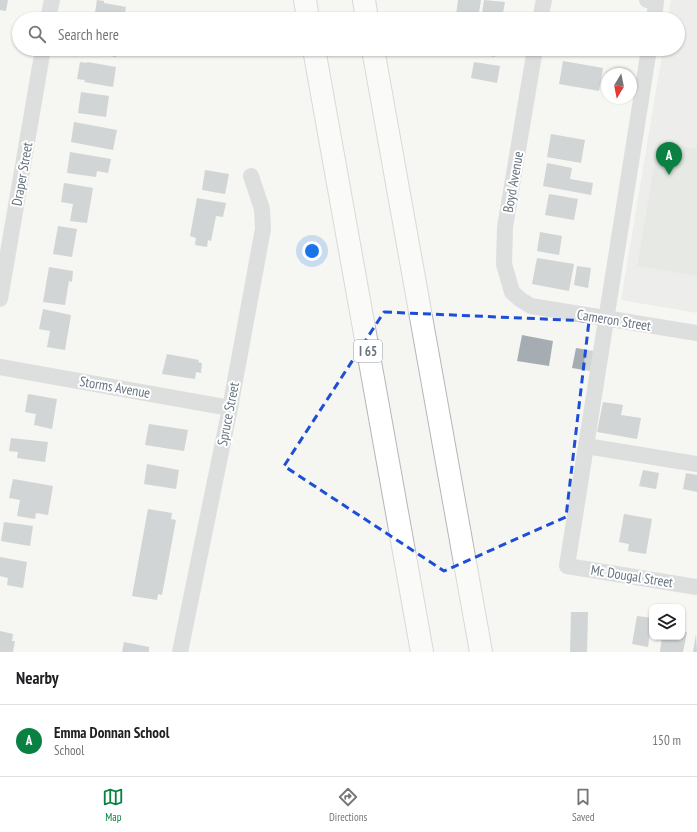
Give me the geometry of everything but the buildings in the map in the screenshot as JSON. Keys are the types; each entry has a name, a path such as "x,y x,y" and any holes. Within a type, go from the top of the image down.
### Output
{"highway":[{"path":"305,0 307,12"},
{"path":"364,0 366,12"},
{"name":"I 65","path":"315,56 422,652"},
{"path":"374,56 481,652"}],"street":[{"path":"49,12 52,0"},
{"path":"541,12 544,0"},
{"path":"652,1 653,12"},
{"name":"Draper Street","path":"0,299 42,56"},
{"name":"Boyd Avenue","path":"531,306 512,292 504,264 505,227 534,56"},
{"path":"648,56 586,446 697,464"},
{"name":"Spruce Street","path":"180,652 230,408 263,229 262,209 251,176"},
{"name":"Cameron Street","path":"531,306 697,333"},
{"name":"Storms Avenue","path":"0,367 230,408"},
{"name":"Mc Dougal Street","path":"586,446 567,566 697,587"}],"highlighted area":[{"path":"384,312 589,321 566,517 444,571 284,466"}],"shaded area":[{"path":"671,0 697,0 697,313 621,300 662,56 685,56 685,12 668,12"},
{"path":"658,142 697,149 697,276 637,266"}],"place":[{"name":"Emma Donnan School","path":"669,175"}]}
